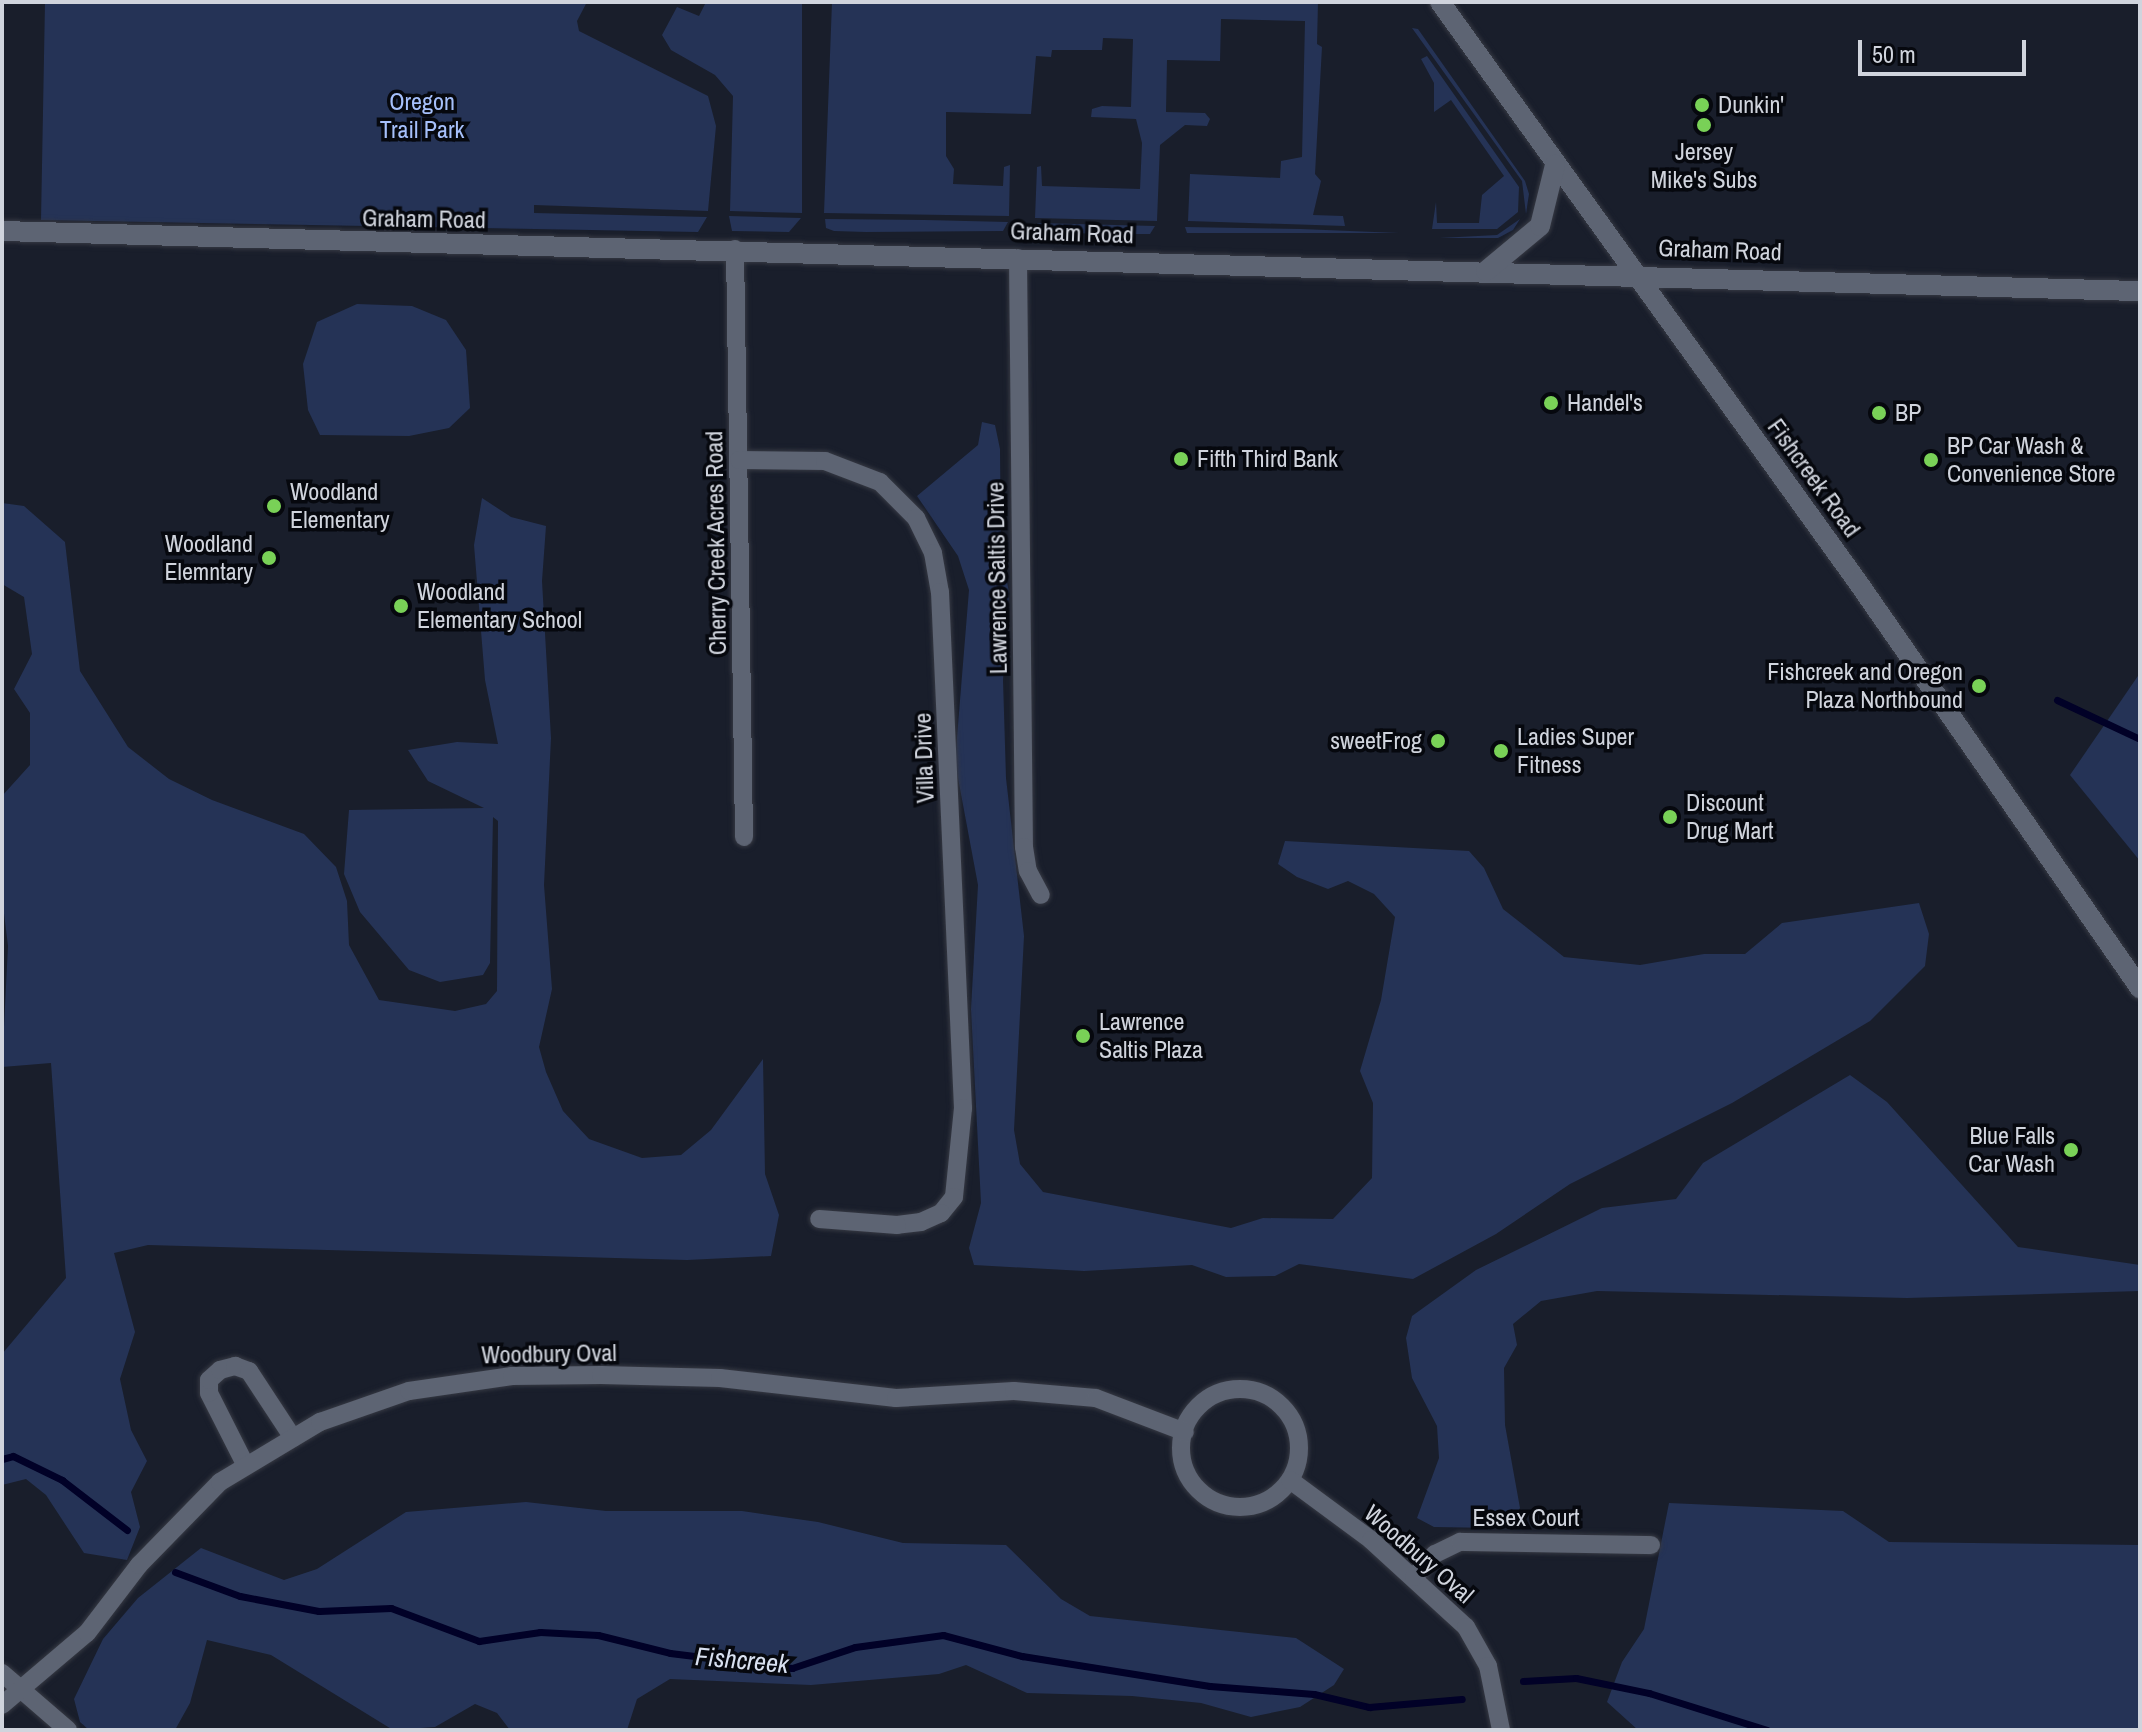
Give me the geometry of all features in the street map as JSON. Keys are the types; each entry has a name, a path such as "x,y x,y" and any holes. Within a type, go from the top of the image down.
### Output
{"main road":[{"name":"Fishcreek Road","path":"1440,2 1631,273 1857,581 2140,988"},
{"path":"1486,271 1540,226 1555,165"},
{"name":"Graham Road","path":"2,231 1631,273 2140,291"}],"street":[{"name":"Cherry Creek Acres Road","path":"735,249 744,837"},
{"name":"Lawrence Saltis Drive","path":"1018,258 1024,847 1028,871 1041,895"},
{"name":"Villa Drive","path":"739,460 825,461 864,473 902,500 933,553 945,647 963,1108 954,1197 941,1213 909,1224 819,1219"},
{"path":"246,1466 209,1393 209,1380 220,1370 235,1366 249,1371 293,1438"},
{"name":"Woodbury Oval","path":"2,1705 69,1652 182,1519 220,1482 293,1438 359,1406 434,1386 512,1376 601,1375 720,1378 896,1398 1014,1391 1074,1395 1141,1411 1185,1432"},
{"path":"1243,1388 1269,1396 1294,1427 1298,1457 1290,1480 1265,1503 1238,1507 1214,1502 1188,1478 1181,1452 1185,1432 1205,1402 1216,1394 1243,1388"},
{"name":"Woodbury Oval","path":"1290,1480 1414,1577 1476,1641 1488,1666 1501,1730"},
{"name":"Essex Court","path":"1414,1577 1435,1554 1460,1542 1651,1545"},
{"path":"2,1673 68,1730"}],"green space":[{"name":"Oregon Trail Park","path":"45,2 587,2 577,21 579,31 708,96 716,126 708,211 534,205 534,213 707,217 698,232 41,220"},
{"path":"706,2 802,2 802,213 730,211 733,96 715,75 671,50 662,35 677,7 699,16"},
{"path":"832,2 1318,2 1317,44 1322,47 1315,174 1321,181 1313,215 1343,216 1345,226 1188,221 1190,174 1280,178 1281,161 1302,157 1305,21 1221,19 1220,61 1167,60 1166,112 1205,113 1210,119 1207,126 1185,125 1160,145 1157,221 1035,218 1037,167 1041,166 1042,186 1140,189 1142,143 1136,119 1091,117 1092,109 1102,106 1131,107 1133,39 1103,38 1102,50 1052,50 1051,57 1036,56 1031,114 946,112 946,156 954,169 953,184 1003,186 1004,167 1010,165 1009,216 824,213"},
{"path":"1412,28 1418,29 1525,181 1529,194 1526,214 1522,181"},
{"path":"1427,56 1519,187 1518,212 1497,229 1432,229 1436,202 1437,223 1479,223 1482,195 1504,176 1451,100 1434,112 1434,83 1421,59"},
{"path":"729,216 801,218 789,232 732,231"},
{"path":"825,219 1008,222 1003,231 866,232 834,231 826,228"},
{"path":"1520,219 1513,230 1498,238 1439,238 1497,235"},
{"path":"1037,223 1155,226 1150,234 1101,234 1041,232"},
{"path":"1185,227 1301,229 1399,233 1187,233"},
{"path":"357,304 412,306 446,320 466,350 470,408 449,428 409,436 320,435 308,410 303,364 317,322"},
{"path":"982,422 995,425 1000,449 1001,552 1009,592 1003,680 1006,778 1024,936 1014,1130 1020,1164 1043,1192 1231,1228 1263,1218 1333,1219 1372,1178 1373,1103 1360,1071 1381,1000 1395,917 1374,894 1348,881 1328,889 1297,877 1278,864 1285,841 1469,851 1484,868 1503,909 1564,957 1640,965 1704,954 1745,954 1782,923 1919,903 1929,934 1925,966 1870,1021 1732,1103 1570,1184 1496,1234 1413,1279 1299,1264 1275,1276 1226,1277 1192,1265 1084,1271 974,1265 969,1248 981,1203 971,1009 978,885 955,762 969,590 958,556 917,496 978,445"},
{"path":"482,498 511,517 546,526 542,581 551,738 544,885 552,989 539,1047 546,1072 563,1111 589,1139 642,1158 681,1155 711,1130 763,1059 765,1174 779,1215 771,1256 687,1260 148,1245 114,1253 135,1332 120,1379 131,1430 147,1461 131,1492 140,1527 127,1560 84,1553 46,1495 26,1479 2,1485 2,1354 66,1278 51,1063 2,1067 8,946 2,897 2,796 30,765 30,713 14,689 32,654 24,597 2,584 2,503 24,506 65,542 80,671 128,747 169,779 212,800 304,834 336,867 347,901 349,945 379,1000 455,1011 486,1004 497,991 498,821 493,817 490,963 483,975 440,982 409,970 360,912 344,874 349,810 484,808 428,781 408,750 457,742 498,744 485,680 474,545"},
{"path":"2140,673 2140,861 2070,775"},
{"path":"1850,1075 1887,1102 2018,1247 2140,1265 2140,1291 1907,1298 1597,1291 1541,1301 1513,1324 1517,1345 1504,1368 1505,1425 1520,1508 1512,1522 1494,1528 1434,1527 1417,1518 1439,1458 1437,1426 1412,1378 1406,1338 1412,1316 1476,1270 1602,1208 1676,1199 1703,1163"},
{"path":"526,1502 606,1511 742,1511 818,1522 903,1543 1006,1545 1061,1599 1090,1616 1296,1638 1344,1669 1334,1685 1300,1707 1251,1717 1201,1703 1132,1696 1027,1693 966,1665 939,1674 811,1685 670,1679 637,1699 627,1730 510,1730 497,1713 475,1704 435,1727 393,1730 271,1655 207,1640 190,1703 175,1730 89,1730 80,1722 74,1699 103,1639 138,1598 201,1548 284,1580 317,1569 406,1512"},
{"path":"1669,1503 1843,1511 1889,1542 2140,1545 2140,1730 1638,1730 1607,1702 1622,1662 1644,1629"}],"waterway":[{"path":"2057,700 2140,739"},
{"name":"Fishcreek","path":"2,1459 13,1456 62,1480 127,1530"},
{"name":"Fishcreek","path":"175,1572 240,1596 319,1611 391,1608 479,1641 540,1632 598,1635 670,1653 792,1668 855,1647 943,1635 1022,1656 1210,1686 1314,1694 1369,1707 1462,1699"},
{"path":"1523,1681 1576,1678 1649,1693 1767,1730"}],"place":[{"name":"Dunkin'","path":"1702,105"},
{"name":"Jersey Mike's Subs","path":"1704,125"},
{"name":"Handel's","path":"1551,403"},
{"name":"BP","path":"1879,413"},
{"name":"Fifth Third Bank","path":"1181,459"},
{"name":"BP Car Wash & Convenience Store","path":"1931,460"},
{"name":"Woodland Elementary","path":"274,506"},
{"name":"Woodland Elemntary","path":"269,558"},
{"name":"Woodland Elementary School","path":"401,606"},
{"name":"Fishcreek and Oregon Plaza Northbound","path":"1979,686"},
{"name":"sweetFrog","path":"1438,741"},
{"name":"Ladies Super Fitness","path":"1501,751"},
{"name":"Discount Drug Mart","path":"1670,817"},
{"name":"Lawrence Saltis Plaza","path":"1083,1036"},
{"name":"Blue Falls Car Wash","path":"2071,1150"}]}
